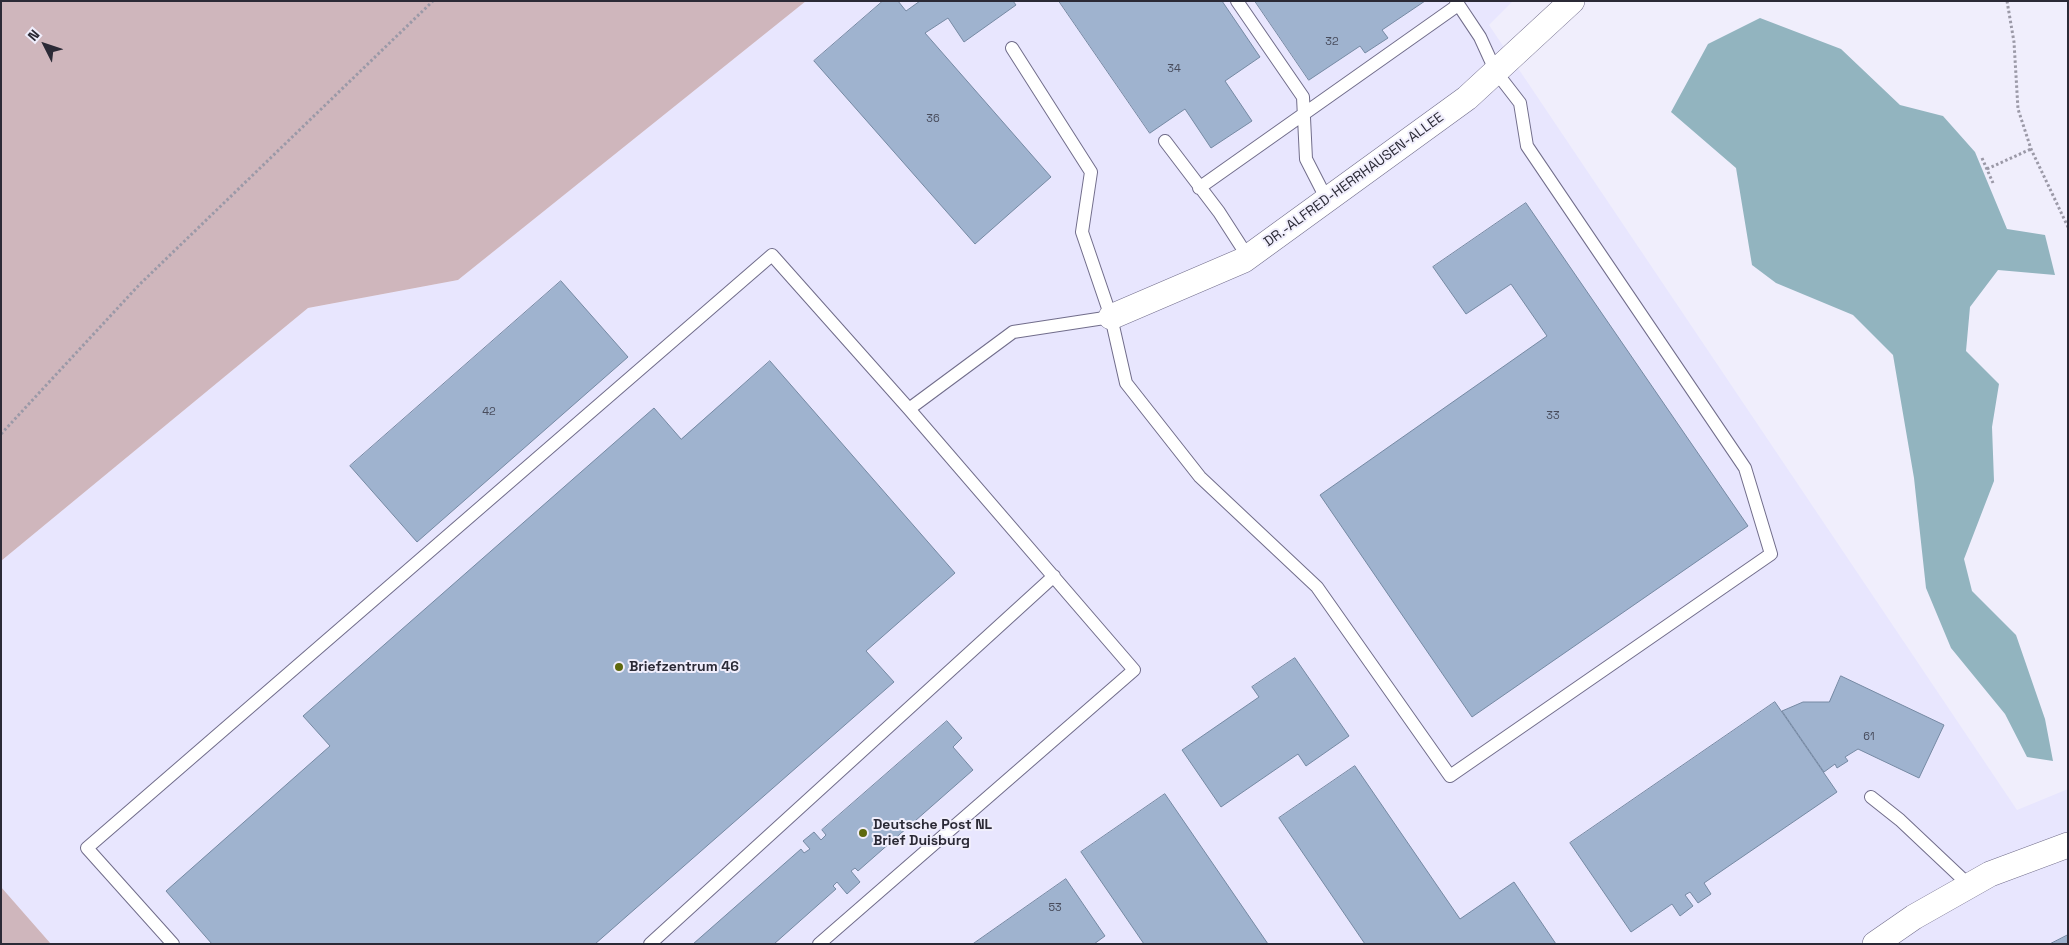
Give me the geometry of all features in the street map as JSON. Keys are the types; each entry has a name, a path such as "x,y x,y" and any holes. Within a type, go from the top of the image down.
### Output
{"street":[{"name":"DR.-ALFRED-HERRHAUSEN-ALLEE","path":"1111,317 1248,257 1467,98 1572,1"},
{"path":"1890,940 1990,874 2068,845"}],"lane":[{"path":"1237,1 1303,97 1306,159 1327,200"},
{"path":"1012,48 1092,172 1082,232 1111,317 1126,383 1200,477 1317,587 1450,776 1771,554 1745,468 1527,146 1520,103 1496,72 1480,36 1457,3 1198,188"},
{"path":"1165,141 1198,188 1219,212 1248,257"},
{"path":"173,944 87,848 772,255 909,409 1134,670 819,944"},
{"path":"909,409 1013,332 1111,317"},
{"path":"650,944 1054,576"},
{"path":"1871,797 1900,820 1970,886"}],"path":[{"path":"1,434 139,285 433,1"},
{"path":"2007,1 2014,42 2018,109 2031,149 2068,227"},
{"path":"1987,169 2031,149"},
{"path":"1982,158 1993,183"}],"shaded area":[{"path":"1,1 806,1 458,280 308,308 1,561"},
{"path":"806,1 1513,1 1489,25 2017,810 2068,789 2068,944 51,944 1,887 1,561 308,308 458,280"},
{"path":"1760,18 1841,49 1900,105 1943,116 1975,152 2007,229 2045,235 2055,275 1998,270 1970,307 1966,351 1999,384 1992,427 1994,481 1964,559 1972,591 2016,635 2045,719 2053,761 2027,757 2005,714 1951,648 1926,588 1914,478 1893,355 1853,315 1776,283 1752,265 1736,168 1671,112 1708,44"},
{"path":"1,887 51,944 1,944"}],"building":[{"path":"883,1 898,1 906,11 920,1 1013,1 1016,5 964,42 948,18 925,33 1051,177 975,244 814,61"},
{"path":"1059,1 1222,1 1260,57 1225,81 1252,121 1211,148 1185,109 1150,133"},
{"path":"1255,1 1425,1 1382,30 1388,38 1365,53 1360,46 1309,80"},
{"path":"1526,203 1748,526 1472,717 1320,495 1547,336 1511,284 1466,314 1433,267"},
{"path":"561,281 628,357 417,542 350,466"},
{"name":"Briefzentrum 46","path":"770,361 955,573 866,651 894,682 595,944 212,944 166,891 330,746 303,716 654,408 681,439"},
{"path":"1295,658 1349,736 1306,766 1298,754 1221,807 1182,750 1259,697 1252,687"},
{"path":"1841,676 1944,725 1919,778 1858,749 1845,757 1848,761 1837,768 1835,764 1824,772 1782,711 1803,702 1829,702"},
{"path":"1775,702 1837,792 1704,883 1711,894 1698,903 1690,892 1685,895 1693,906 1680,916 1672,904 1631,932 1570,843"},
{"name":"Deutsche Post NL Brief Duisburg","path":"947,721 962,738 953,747 973,770 858,871 855,868 851,871 860,882 847,894 837,882 833,886 836,889 774,944 693,944 801,849 804,853 810,849 803,841 814,832 821,840 826,835 822,830"},
{"path":"1355,766 1460,919 1514,882 1556,944 1365,944 1279,818"},
{"path":"1165,794 1268,944 1144,944 1081,852"},
{"path":"1066,879 1105,936 1094,944 973,944"},
{"path":"2068,935 2068,944 2050,944"}],"place":[{"name":"Briefzentrum 46","path":"619,667"},
{"name":"Deutsche Post NL Brief Duisburg","path":"863,833"}]}
